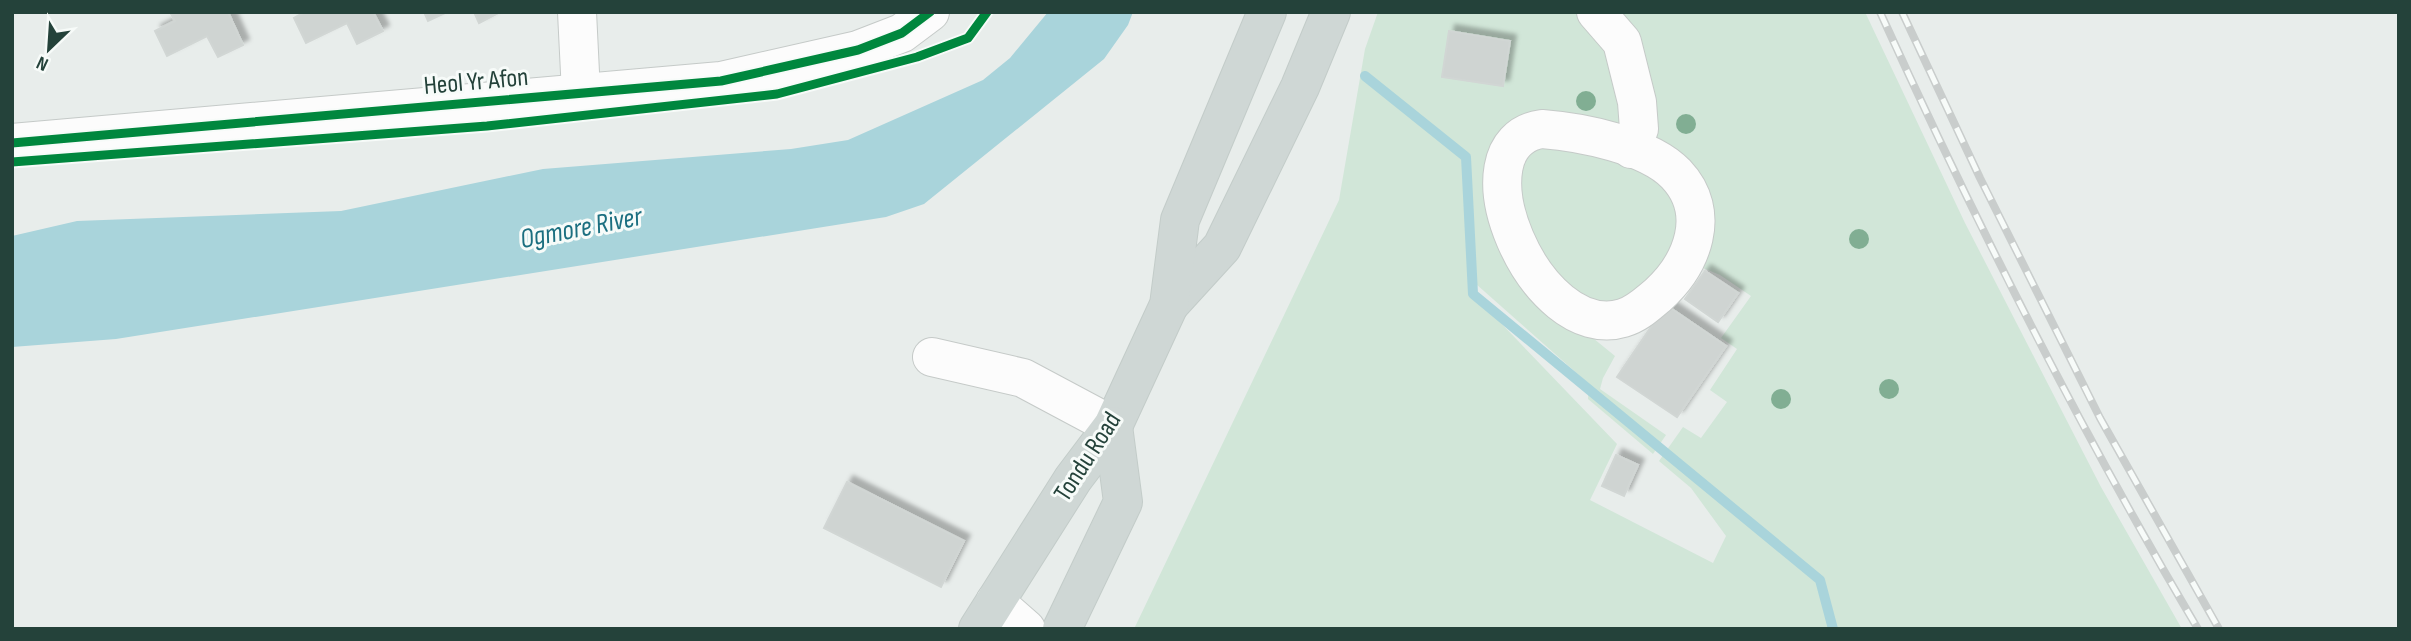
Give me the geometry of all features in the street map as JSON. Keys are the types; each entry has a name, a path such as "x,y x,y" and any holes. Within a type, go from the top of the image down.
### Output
{"main road":[{"name":"Tondu Road","path":"991,620 1073,479 1113,426 1169,305 1180,220 1267,12"},
{"name":"Tondu Road","path":"1169,305 1222,247 1300,87 1331,12"},
{"path":"1062,629 1122,502 1113,426"}],"street":[{"path":"577,12 581,93"},
{"name":"Heol Yr Afon","path":"12,143 721,81 858,50 902,33 930,12"},
{"path":"1596,12 1622,42 1637,102 1639,129 1631,149"},
{"path":"1542,129 1579,134 1631,149 1663,163 1676,174 1686,188 1695,218 1692,247 1676,277 1644,307 1630,316 1613,321 1596,321 1569,310 1558,301 1513,238 1504,196 1505,155 1519,136 1530,130 1542,129"},
{"path":"932,358 1023,378 1113,426"},
{"path":"991,620 1026,629"}],"green space":[{"path":"1378,12 1583,12 1611,51 1622,132 1603,126 1495,167 1588,334 1615,356 1600,389 1666,435 1653,454 1588,399 1589,384 1476,284 1473,294 1617,444 1590,500 1713,563 1726,536 1691,488 1659,461 1683,427 1701,438 1727,402 1710,390 1737,349 1721,338 1751,296 1720,275 1703,268 1648,148 1610,12 1865,12 1965,223 2101,487 2182,629 1134,629 1339,200 1365,49"},
{"path":"1577,145 1668,182 1684,232 1638,298 1586,307 1523,233 1519,151"}],"water":[{"name":"Ogmore River","path":"1048,12 1133,12 1128,25 1104,59 924,204 886,217 116,339 12,347 12,236 77,221 341,211 543,169 791,149 848,140 983,80 1010,58"}],"building":[{"path":"170,12 228,12 243,45 218,57 207,36 167,56 155,31 175,21"},
{"path":"305,12 373,12 383,31 357,44 347,23 306,43 294,18"},
{"path":"424,12 447,12 428,21"},
{"path":"474,12 500,12 479,23"},
{"path":"1449,31 1510,41 1503,86 1442,77"},
{"path":"1705,271 1738,293 1718,322 1685,299"},
{"path":"1666,305 1726,346 1677,417 1617,377"},
{"path":"1616,455 1638,465 1624,496 1602,486"},
{"path":"847,482 964,541 941,587 824,528"}],"waterway":[{"path":"1365,76 1466,157 1473,294 1820,580 1833,629"}],"railway":[{"path":"1880,12 2031,325 2112,478 2198,629"},
{"path":"1902,12 1980,178 2100,418 2219,629"}],"cycle path":[{"path":"12,143 721,81 858,50 902,33 930,12"},
{"path":"12,162 487,126 777,94 917,57 968,38 987,12"}]}
